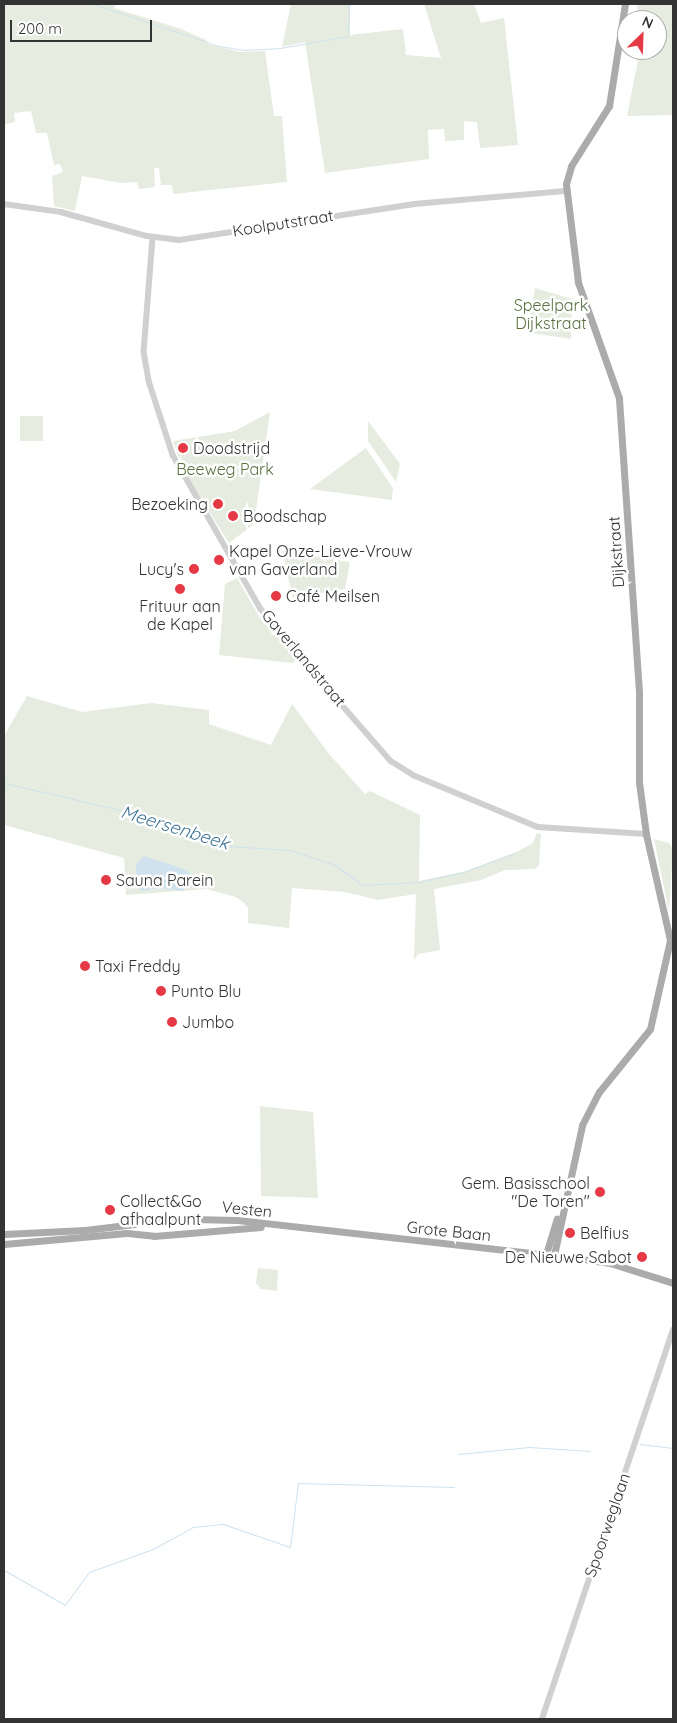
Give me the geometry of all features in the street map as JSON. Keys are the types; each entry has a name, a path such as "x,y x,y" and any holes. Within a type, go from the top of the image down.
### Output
{"main road":[{"name":"Dijkstraat","path":"550,1254 586,1114 599,1092 642,1043 653,1020 669,952 667,916 646,834 639,782 639,692 619,398 578,282 567,191 571,166 609,106 625,4"},
{"name":"Vesten","path":"4,1234 85,1230 135,1224 147,1218 186,1217 195,1221 278,1226"},
{"path":"194,1231 195,1221"},
{"path":"135,1224 137,1234"},
{"name":"Vesten","path":"4,1244 137,1234 154,1236 241,1224"},
{"name":"Grote Baan","path":"278,1226 550,1254 610,1263 673,1283"}],"street":[{"name":"Koolputstraat","path":"4,204 76,215 153,238 179,240 414,204 567,191"},
{"name":"Gaverlandstraat","path":"153,238 144,352 149,381 173,455 231,551 261,609 288,643 392,761 413,775 541,828 646,834"},
{"name":"Spoorweglaan","path":"542,1719 673,1330"}],"green space":[{"path":"4,4 116,4 114,8 181,29 206,40 208,44 240,52 265,51 274,116 282,116 287,182 173,194 172,185 161,185 159,168 154,168 155,187 139,189 137,182 121,183 82,176 75,211 54,206 52,176 63,172 60,164 54,165 47,133 36,133 31,111 14,113 15,122 4,124"},
{"path":"291,4 350,4 350,35 403,29 406,55 441,58 424,4 474,4 481,23 504,18 518,145 480,148 477,122 464,121 464,140 445,141 444,129 428,130 429,159 325,173 305,42 282,47"},
{"path":"637,4 673,4 673,115 627,116 638,60 667,60 667,10 637,10"},
{"name":"Speelpark Dijkstraat","path":"535,288 572,299 571,339 532,333 528,327"},
{"name":"Beeweg Park","path":"270,412 254,524 229,543 183,470 173,441 235,431"},
{"path":"20,416 43,416 43,441 20,441"},
{"path":"368,421 400,464 396,482 368,441"},
{"path":"366,448 393,488 392,500 310,489"},
{"path":"282,551 350,562 345,589 293,598"},
{"path":"237,578 260,618 298,659 292,663 219,655 225,584"},
{"path":"27,696 82,712 151,703 209,710 209,724 271,745 292,704 329,754 365,794 370,791 420,815 419,881 466,871 516,852 532,844 537,833 541,834 539,865 535,869 505,870 481,880 434,889 440,950 418,954 414,960 416,894 378,900 345,892 292,888 289,928 248,923 248,908 243,902 236,897 207,889 126,895 124,858 4,825 4,736"},
{"path":"654,839 669,843 673,850 669,912"},
{"path":"260,1106 313,1112 318,1198 261,1196"},
{"path":"258,1268 278,1270 277,1291 261,1289 256,1283"}],"water":[{"path":"144,856 184,869 191,874 190,884 183,891 158,888 141,891 137,887 136,865"}],"waterway":[{"path":"94,4 219,46 243,50 280,48 348,36 349,4"},
{"name":"Meersenbeek","path":"4,783 143,815 226,846 290,850 335,865 363,885 418,882 464,872 515,853"},
{"path":"640,1444 673,1448"},
{"path":"458,1454 529,1447 590,1451"},
{"path":"4,1570 65,1605 89,1572 153,1549 193,1527 223,1524 290,1547 298,1483 454,1487"}],"place":[{"name":"Doodstrijd","path":"183,448"},
{"name":"Bezoeking","path":"218,504"},
{"name":"Boodschap","path":"233,516"},
{"name":"Kapel Onze-Lieve-Vrouw van Gaverland","path":"219,560"},
{"name":"Lucy's","path":"194,569"},
{"name":"Frituur aan de Kapel","path":"180,589"},
{"name":"Café Meilsen","path":"276,596"},
{"name":"Sauna Parein","path":"106,880"},
{"name":"Taxi Freddy","path":"85,966"},
{"name":"Punto Blu","path":"161,991"},
{"name":"Jumbo","path":"172,1022"},
{"name":"Gem. Basisschool \"De Toren\"","path":"600,1192"},
{"name":"Collect&Go afhaalpunt","path":"110,1210"},
{"name":"Belfius","path":"570,1233"},
{"name":"De Nieuwe Sabot","path":"642,1257"}]}
